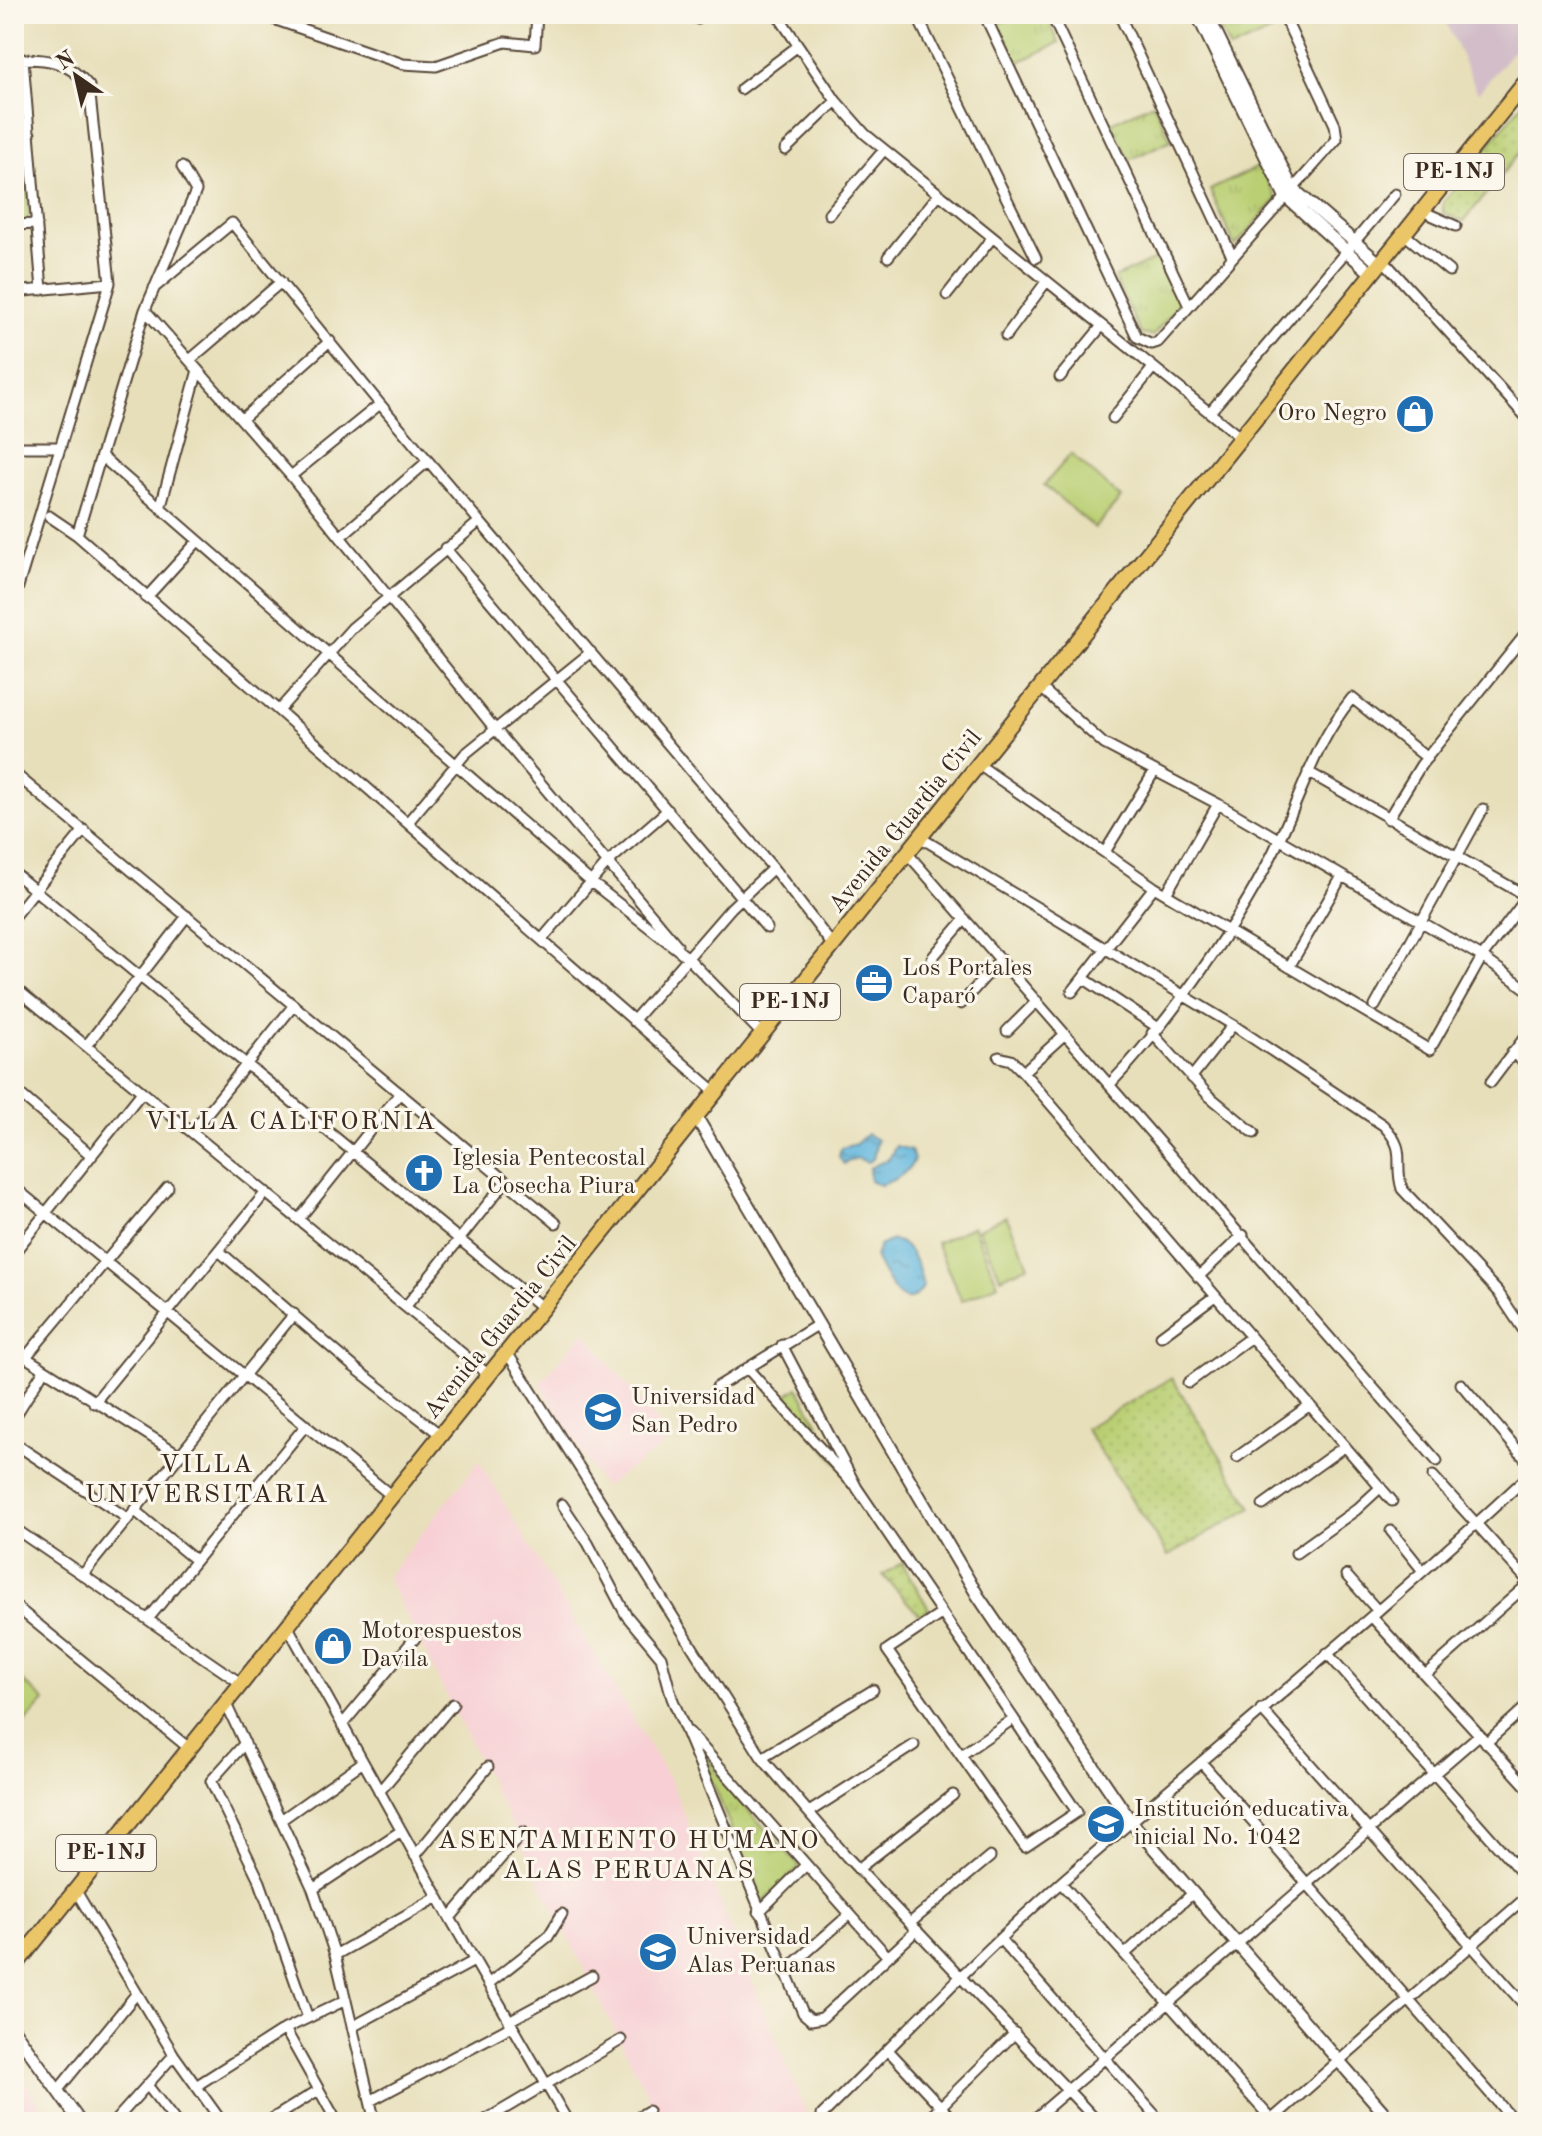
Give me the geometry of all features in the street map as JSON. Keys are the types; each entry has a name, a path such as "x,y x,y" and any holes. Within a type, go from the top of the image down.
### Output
{"highway":[{"name":"PE-1NJ","path":"1378,266 1528,79"},
{"name":"Avenida Guardia Civil","path":"14,1967 1378,266"}],"street":[{"path":"259,14 403,64 429,67 505,42 535,45 537,14"},
{"path":"777,14 836,101 865,134 1241,438"},
{"path":"916,14 1036,258"},
{"path":"984,14 1139,340 1149,344 1158,342 1338,136 1283,14"},
{"path":"1051,14 1189,306"},
{"path":"1119,14 1232,256"},
{"path":"1197,14 1288,192 1350,247 1378,266 1528,419"},
{"path":"1207,14 1288,192"},
{"path":"741,89 798,46"},
{"path":"14,600 110,283 89,86 77,72 57,61 19,60 30,134 42,290"},
{"path":"785,150 836,101"},
{"path":"14,134 30,134"},
{"path":"829,214 884,150"},
{"path":"77,535 145,310 196,191 182,167"},
{"path":"888,257 939,194"},
{"path":"1210,412 1395,194"},
{"path":"1422,211 1456,226"},
{"path":"154,288 232,223 380,404 773,868 834,947"},
{"path":"14,225 37,224"},
{"path":"1404,234 1449,271"},
{"path":"947,295 992,238"},
{"path":"191,359 281,282"},
{"path":"1006,336 1046,282"},
{"path":"14,292 110,283"},
{"path":"145,310 291,476 387,598 687,957 763,1035"},
{"path":"1060,377 1101,327"},
{"path":"242,419 330,341"},
{"path":"1113,418 1152,369"},
{"path":"161,505 198,370"},
{"path":"291,476 380,404"},
{"path":"14,447 61,447"},
{"path":"101,456 591,882 687,957"},
{"path":"340,537 428,461"},
{"path":"49,516 77,535 146,598 543,938 717,1093"},
{"path":"279,710 328,654 387,598 479,522"},
{"path":"146,598 198,541"},
{"path":"445,548 767,928"},
{"path":"1388,819 1427,758 1528,631"},
{"path":"408,822 455,765 591,652"},
{"path":"1040,687 1104,744 1218,804 1482,957 1528,990"},
{"path":"1110,1084 1155,1030 1229,930 1280,840 1327,729 1352,698 1427,758"},
{"path":"979,765 1154,887 1432,1047 1482,957 1528,897 1308,772"},
{"path":"1105,852 1154,772"},
{"path":"14,773 556,1223"},
{"path":"1166,894 1218,804"},
{"path":"1375,1006 1460,857 1483,809"},
{"path":"543,938 608,862 668,810"},
{"path":"14,916 84,830"},
{"path":"921,838 1233,1025 1390,1132 1401,1152 1398,1176 1402,1189 1498,1292 1528,1337"},
{"path":"908,854 1437,1461"},
{"path":"633,1021 687,957 773,868"},
{"path":"14,873 544,1309"},
{"path":"1289,967 1341,878"},
{"path":"1072,992 1154,887"},
{"path":"86,1046 187,916"},
{"path":"932,958 965,919"},
{"path":"961,1004 1001,959"},
{"path":"1083,978 1155,1030 1191,1078 1254,1133"},
{"path":"14,987 490,1376"},
{"path":"1007,1031 1037,1001"},
{"path":"192,1132 294,1005"},
{"path":"1191,1078 1233,1025"},
{"path":"1491,1082 1528,1033"},
{"path":"1023,1072 1065,1034"},
{"path":"1512,1053 1528,1065"},
{"path":"999,1057 1011,1060 1023,1072 1392,1501"},
{"path":"14,1089 92,1156"},
{"path":"14,1253 142,1092"},
{"path":"299,1219 400,1093"},
{"path":"697,1118 978,1596 1132,1823 1392,2122"},
{"path":"406,1306 506,1181"},
{"path":"14,1187 393,1497"},
{"path":"25,1358 168,1187"},
{"path":"94,1403 266,1192"},
{"path":"1198,1277 1243,1235"},
{"path":"219,1251 442,1436"},
{"path":"1161,1336 1215,1296"},
{"path":"84,1573 294,1314"},
{"path":"717,1387 819,1324"},
{"path":"1188,1383 1251,1337"},
{"path":"782,1345 857,1488 1077,1812 1025,1847 887,1650 941,1614"},
{"path":"14,1350 180,1455"},
{"path":"508,1354 762,1758 858,1869 1098,2122"},
{"path":"747,1368 857,1488"},
{"path":"14,1418 44,1370"},
{"path":"1461,1384 1528,1462"},
{"path":"1237,1457 1310,1405"},
{"path":"149,1618 306,1425"},
{"path":"14,1443 130,1514 195,1560"},
{"path":"1263,1505 1345,1446"},
{"path":"1425,1675 1528,1582 1433,1476"},
{"path":"822,2115 960,1975 1061,1883 1375,1614 1528,1476"},
{"path":"1296,1553 1356,1510 1381,1487"},
{"path":"562,1504 588,1543 626,1615 661,1657 684,1727 798,2006 815,2020 888,1957 914,1926 990,1857"},
{"path":"14,1528 242,1684"},
{"path":"1391,1531 1423,1571"},
{"path":"1346,1575 1425,1675 1528,1788"},
{"path":"14,1605 190,1749"},
{"path":"288,1627 474,1961 568,2122"},
{"path":"342,1725 415,1638"},
{"path":"1327,1653 1528,1880"},
{"path":"762,1758 873,1690"},
{"path":"226,1704 313,1889 335,1955 373,2120"},
{"path":"379,1792 453,1704"},
{"path":"1031,2122 1234,1943 1432,1775 1528,1705"},
{"path":"1261,1709 1528,2009"},
{"path":"961,1755 1013,1719"},
{"path":"684,1727 888,1957"},
{"path":"245,1743 211,1781 260,1882 308,2018"},
{"path":"809,1812 914,1745"},
{"path":"281,1820 363,1762"},
{"path":"1201,1762 1514,2122 1528,2109"},
{"path":"415,1856 488,1767"},
{"path":"858,1869 953,1795"},
{"path":"313,1889 401,1831"},
{"path":"450,1918 523,1832"},
{"path":"759,1912 805,1866"},
{"path":"1061,1883 1272,2121 1528,1896"},
{"path":"76,1891 174,2055 222,2122"},
{"path":"1125,1954 1192,1894"},
{"path":"335,1955 438,1897"},
{"path":"488,1984 548,1937 562,1914"},
{"path":"784,1972 849,1915"},
{"path":"1000,1939 1161,2122"},
{"path":"352,2027 474,1961"},
{"path":"370,2101 592,1976"},
{"path":"58,2090 137,1993"},
{"path":"196,2086 285,2029 346,2000"},
{"path":"285,2029 337,2122"},
{"path":"15,2032 80,2122"},
{"path":"925,2122 1015,2033"},
{"path":"482,2122 621,2040"},
{"path":"888,2050 955,2122"},
{"path":"114,2122 174,2055"},
{"path":"147,2085 176,2122"},
{"path":"267,2122 317,2091"},
{"path":"630,2122 648,2111"}],"shaded area":[{"path":"1442,14 1528,14 1528,33 1478,93"},
{"name":"Universidad San Pedro","path":"584,1332 672,1440 603,1487 540,1383"},
{"name":"Universidad Alas Peruanas","path":"479,1461 671,1782 810,2122 661,2122 387,1577"},
{"path":"14,2065 18,2067 49,2122 14,2122"}],"green space":[{"path":"1018,14 1046,14 1059,43 1017,63 998,24"},
{"path":"1213,14 1277,14 1283,26 1230,50"},
{"path":"1528,96 1528,142 1464,221 1443,213 1443,203"},
{"path":"1153,103 1171,140 1129,160 1111,123"},
{"path":"25,141 29,220 14,221 14,142"},
{"path":"1260,166 1277,199 1235,246 1210,190"},
{"path":"1162,256 1182,300 1153,336 1141,334 1114,278"},
{"path":"1071,454 1121,498 1095,528 1044,485"},
{"path":"1006,1216 1029,1265 1001,1278 978,1229"},
{"path":"973,1226 998,1284 962,1301 936,1243"},
{"path":"1172,1378 1252,1508 1168,1556 1085,1428"},
{"path":"798,1387 841,1467 781,1399"},
{"path":"902,1563 929,1609 920,1616 883,1575"},
{"path":"14,1673 45,1701 14,1735"},
{"path":"703,1750 726,1787 800,1866 762,1904 700,1752"}],"water":[{"path":"867,1134 877,1140 873,1159 868,1162 856,1158 844,1164 839,1157 841,1148 856,1144"},
{"path":"896,1146 911,1150 914,1160 908,1169 880,1185 870,1180 869,1168 889,1159"},
{"path":"892,1240 905,1246 920,1273 923,1287 916,1296 908,1299 895,1291 875,1257 879,1246"}],"place":[{"name":"Oro Negro","path":"1415,414"},
{"name":"Los Portales Caparó","path":"874,983"},
{"name":"Iglesia Pentecostal La Cosecha Piura","path":"424,1173"},
{"name":"Universidad San Pedro","path":"603,1412"},
{"name":"Motorespuestos Davila","path":"333,1646"},
{"name":"Institución educativa inicial No. 1042","path":"1106,1824"},
{"name":"Universidad Alas Peruanas","path":"658,1952"}],"district":[{"name":"VILLA CALIFORNIA","path":"291,1122"},
{"name":"VILLA UNIVERSITARIA","path":"207,1480"},
{"name":"ASENTAMIENTO HUMANO ALAS PERUANAS","path":"629,1856"}]}
